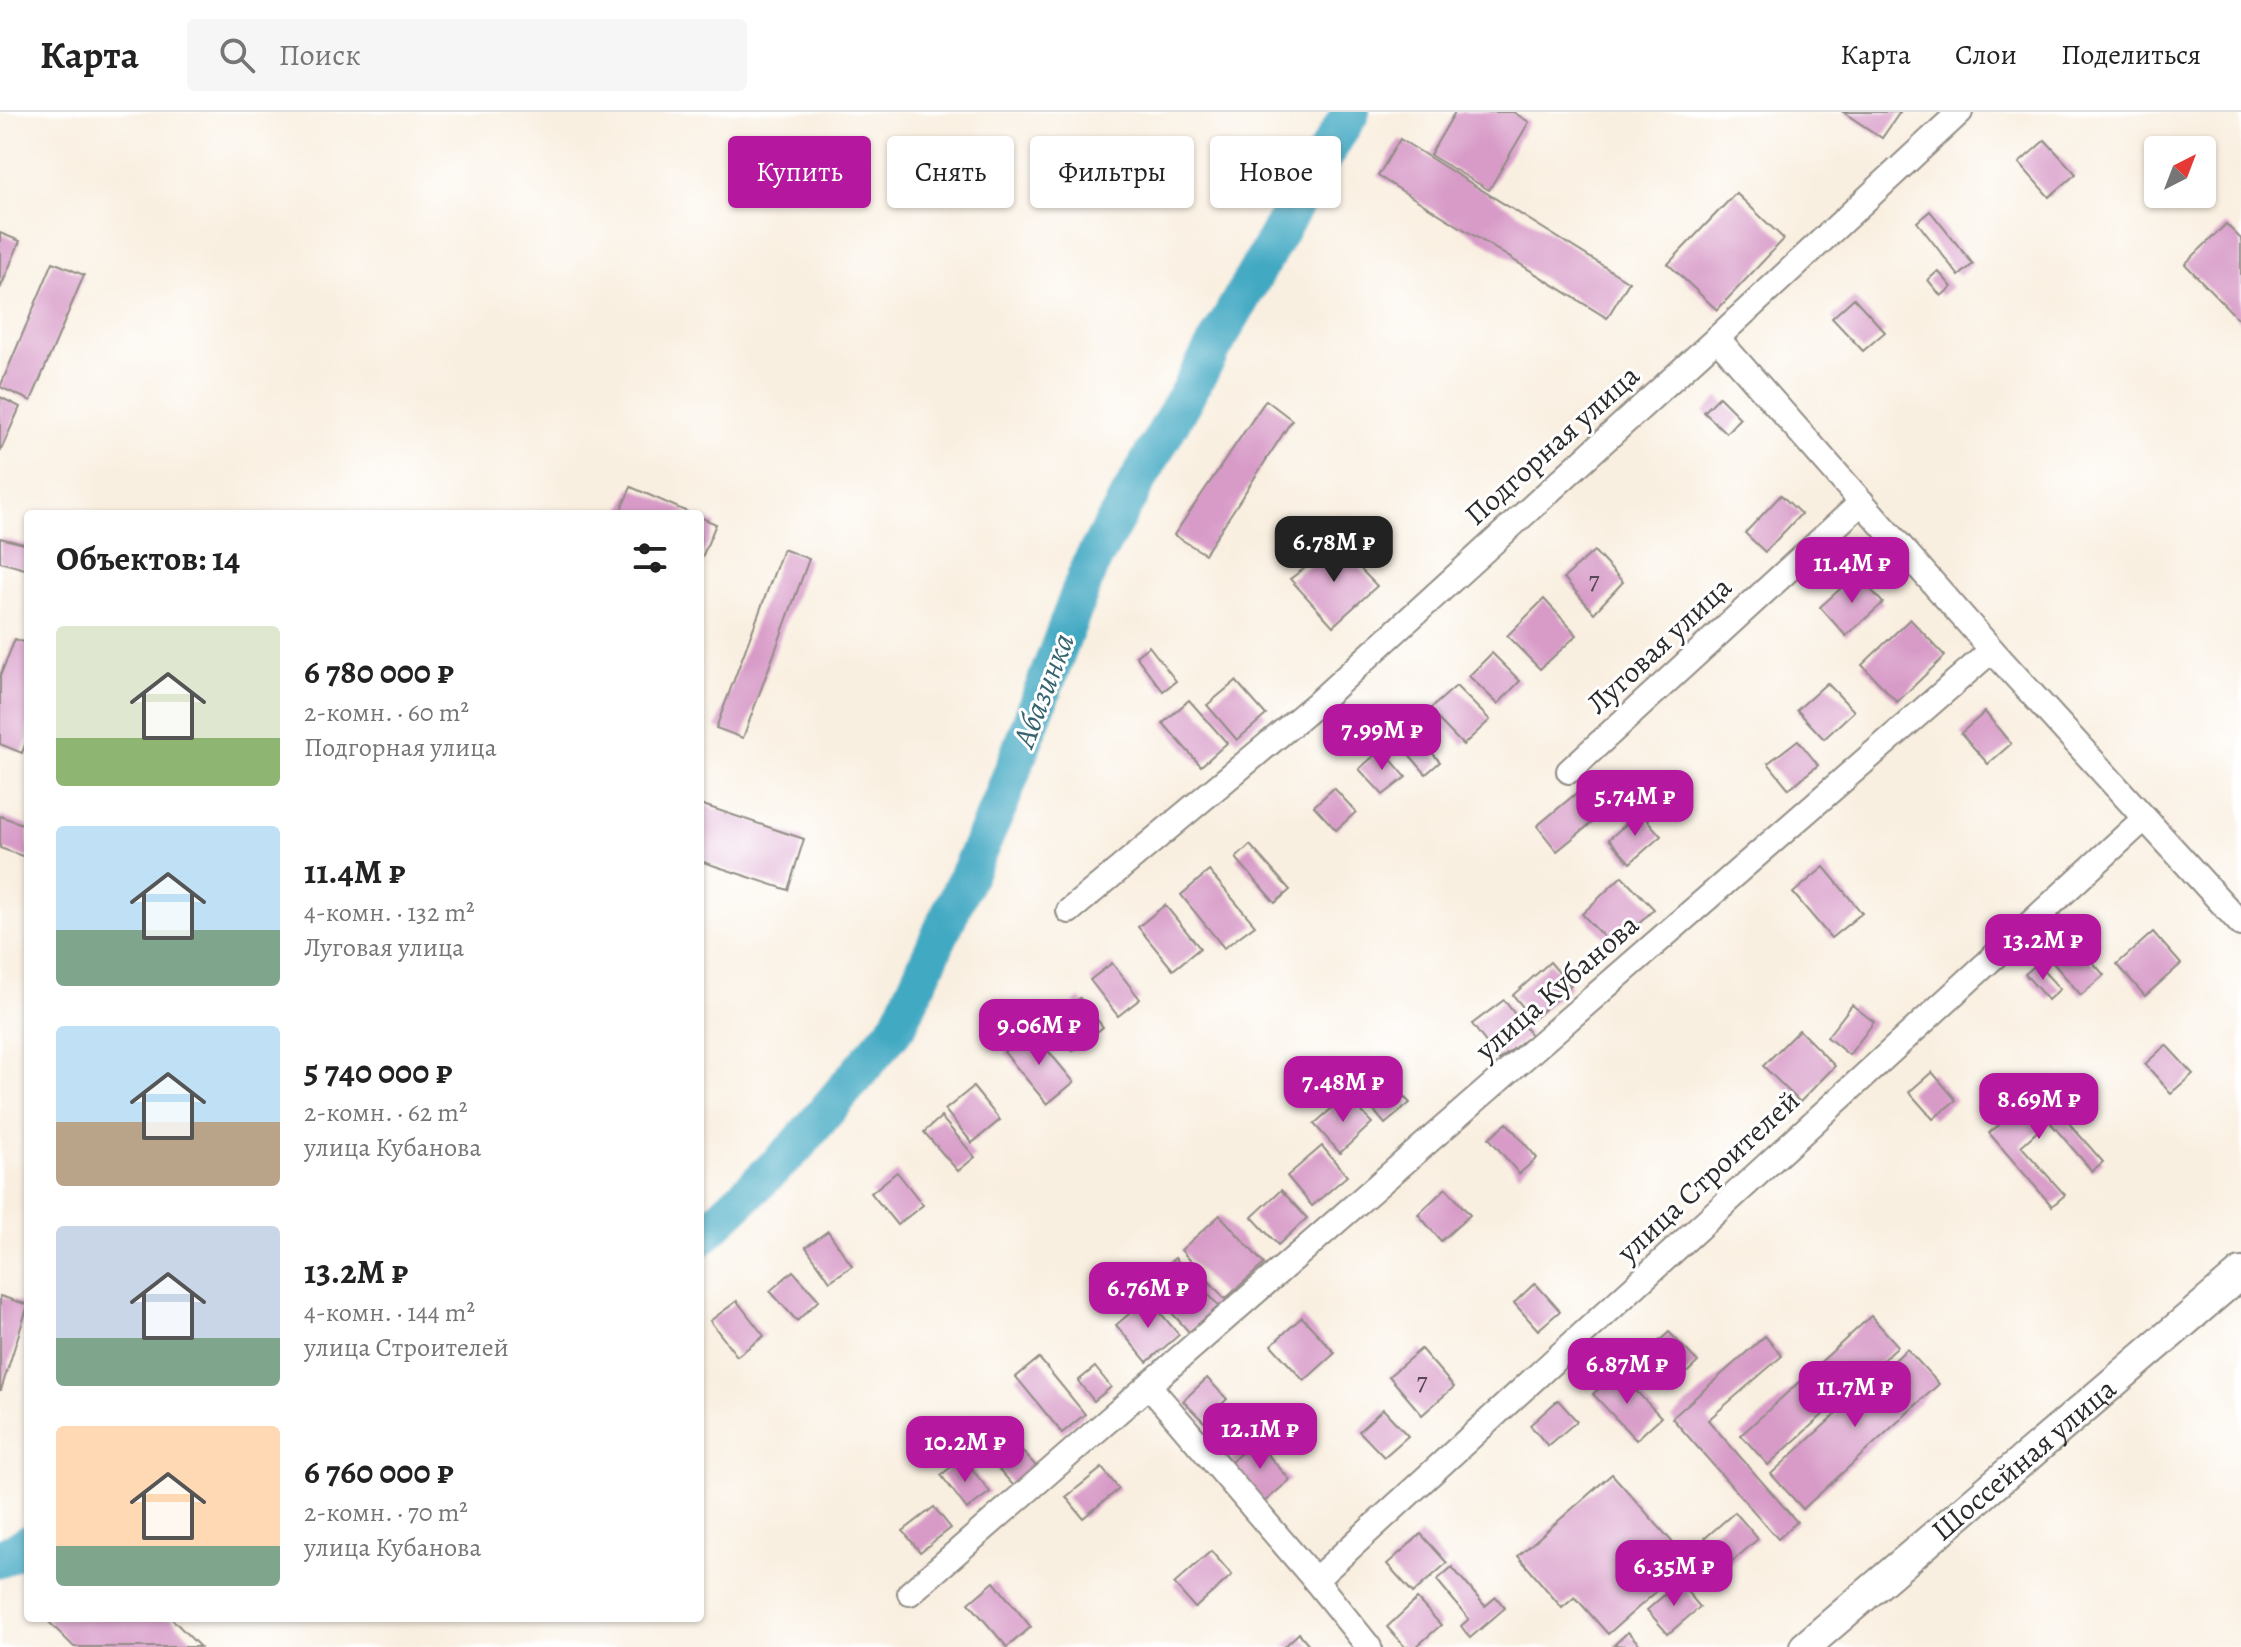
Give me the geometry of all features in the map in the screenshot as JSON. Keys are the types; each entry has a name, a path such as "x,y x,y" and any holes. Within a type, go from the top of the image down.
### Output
{"main road":[{"name":"Шоссейная улица","path":"1805,1647 2241,1273"},
{"name":"Шоссейная улица","path":"1817,1647 2127,1386 2241,1283"}],"street":[{"name":"Подгорная улица","path":"1069,911 1315,705 1960,112"},
{"path":"1717,338 1992,650 2241,924"},
{"name":"Луговая улица","path":"1569,771 1862,502"},
{"name":"улица Кубанова","path":"910,1593 1992,650"},
{"name":"улица Строителей","path":"1315,1580 2144,819"},
{"path":"1149,1386 1369,1647"}],"building":[{"path":"1455,112 1513,112 1529,122 1489,190 1430,155"},
{"path":"1843,112 1900,112 1882,138"},
{"path":"1400,139 1629,282 1607,318 1378,176"},
{"path":"2045,140 2076,174 2049,197 2019,163"},
{"path":"1736,193 1784,239 1717,310 1668,264"},
{"path":"1930,211 1973,264 1959,276 1917,222"},
{"path":"2226,224 2241,239 2241,322 2185,264"},
{"path":"0,233 20,241 0,289"},
{"path":"53,262 84,275 31,401 0,387"},
{"path":"1938,271 1952,287 1941,296 1928,280"},
{"path":"1854,298 1885,332 1863,351 1832,318"},
{"path":"0,397 20,407 0,452"},
{"path":"1719,397 1740,418 1726,433 1704,412"},
{"path":"1266,400 1292,420 1205,554 1174,535"},
{"path":"631,487 683,510 621,510"},
{"path":"1781,495 1801,514 1765,552 1745,533"},
{"path":"704,519 716,524 704,552"},
{"path":"0,538 24,544 24,569 0,562"},
{"path":"1337,545 1377,586 1333,626 1290,579"},
{"path":"783,549 809,559 743,738 716,728"},
{"path":"1594,551 1623,582 1594,613 1564,578"},
{"path":"1857,574 1883,603 1846,636 1820,607"},
{"path":"1544,599 1577,635 1540,669 1507,636"},
{"path":"1910,619 1945,656 1897,702 1862,665"},
{"path":"15,639 24,642 22,753 0,744 0,676"},
{"path":"1149,646 1176,681 1163,691 1136,656"},
{"path":"1492,653 1520,681 1498,704 1469,676"},
{"path":"1236,681 1266,715 1237,740 1207,705"},
{"path":"1827,683 1854,711 1824,739 1797,710"},
{"path":"1456,686 1490,720 1463,745 1429,710"},
{"path":"1189,700 1227,743 1201,766 1163,723"},
{"path":"1985,712 2011,744 1988,764 1961,733"},
{"path":"1403,718 1440,762 1426,774 1388,730"},
{"path":"1798,740 1818,765 1789,789 1768,763"},
{"path":"1382,749 1406,777 1383,795 1359,769"},
{"path":"1334,788 1356,812 1336,830 1314,806"},
{"path":"1579,791 1600,816 1557,851 1537,826"},
{"path":"704,805 804,839 788,890 704,862"},
{"path":"1640,812 1661,836 1630,863 1609,839"},
{"path":"0,816 24,825 24,857 0,848"},
{"path":"1250,845 1290,890 1275,903 1236,858"},
{"path":"1824,867 1862,913 1831,938 1793,893"},
{"path":"1209,871 1255,925 1224,948 1181,895"},
{"path":"1622,876 1654,909 1614,948 1582,914"},
{"path":"1165,905 1200,948 1173,970 1138,927"},
{"path":"2153,932 2181,964 2145,996 2117,964"},
{"path":"2076,943 2104,975 2081,995 2053,963"},
{"path":"1550,962 1571,986 1533,1019 1513,995"},
{"path":"1112,963 1140,999 1118,1016 1090,980"},
{"path":"2037,964 2060,989 2048,1000 2025,974"},
{"path":"1080,998 1103,1027 1073,1051 1050,1022"},
{"path":"1504,1000 1531,1035 1499,1060 1472,1024"},
{"path":"1852,1005 1874,1022 1849,1055 1827,1037"},
{"path":"1031,1030 1074,1082 1047,1104 1004,1052"},
{"path":"1799,1030 1835,1066 1800,1102 1763,1066"},
{"path":"2166,1045 2193,1074 2171,1093 2145,1064"},
{"path":"1371,1063 1410,1103 1385,1124 1350,1082"},
{"path":"1932,1072 1956,1100 1933,1119 1909,1092"},
{"path":"973,1087 1000,1120 972,1143 945,1110"},
{"path":"2039,1089 2103,1162 2092,1171 2049,1121 2021,1146 2065,1195 2052,1206 1989,1133"},
{"path":"1347,1095 1372,1123 1340,1153 1314,1124"},
{"path":"941,1117 975,1157 958,1171 924,1132"},
{"path":"1507,1123 1537,1158 1519,1174 1489,1138"},
{"path":"1322,1146 1347,1176 1312,1206 1287,1176"},
{"path":"897,1172 923,1205 897,1225 871,1193"},
{"path":"1446,1188 1470,1215 1441,1241 1418,1214"},
{"path":"1281,1190 1307,1218 1278,1245 1252,1217"},
{"path":"1220,1215 1264,1264 1225,1299 1181,1250"},
{"path":"828,1231 852,1266 830,1281 806,1247"},
{"path":"1175,1258 1219,1306 1189,1332 1146,1284"},
{"path":"793,1271 819,1300 797,1321 770,1291"},
{"path":"1535,1283 1560,1311 1538,1330 1514,1303"},
{"path":"0,1296 24,1304 24,1318 0,1390"},
{"path":"1148,1298 1179,1335 1147,1362 1116,1325"},
{"path":"737,1301 764,1336 737,1356 710,1321"},
{"path":"1871,1316 1898,1346 1768,1465 1741,1435"},
{"path":"1302,1317 1335,1353 1304,1381 1271,1345"},
{"path":"1669,1332 1698,1362 1674,1385 1645,1354"},
{"path":"1765,1336 1782,1356 1708,1420 1797,1522 1778,1539 1672,1418"},
{"path":"1421,1349 1454,1387 1422,1415 1389,1376"},
{"path":"1907,1349 1939,1384 1803,1509 1771,1474"},
{"path":"1039,1358 1085,1414 1062,1433 1016,1377"},
{"path":"1095,1367 1111,1387 1094,1401 1078,1381"},
{"path":"1617,1371 1661,1417 1636,1440 1593,1394"},
{"path":"1207,1378 1227,1399 1204,1422 1183,1401"},
{"path":"1558,1400 1577,1421 1548,1446 1530,1425"},
{"path":"1383,1409 1408,1436 1384,1457 1359,1431"},
{"path":"996,1423 1036,1466 1014,1486 975,1443"},
{"path":"1255,1440 1290,1480 1264,1502 1230,1463"},
{"path":"963,1458 990,1492 967,1509 941,1475"},
{"path":"1102,1468 1119,1489 1083,1518 1066,1497"},
{"path":"1612,1474 1690,1562 1608,1634 1575,1597 1562,1608 1518,1556"},
{"path":"934,1507 951,1528 920,1552 903,1531"},
{"path":"1735,1512 1758,1539 1728,1565 1705,1538"},
{"path":"1421,1534 1447,1563 1413,1593 1387,1564"},
{"path":"1211,1551 1232,1575 1195,1608 1174,1584"},
{"path":"1452,1567 1485,1606 1496,1597 1505,1608 1470,1638 1461,1626 1469,1619 1437,1580"},
{"path":"994,1582 1031,1627 1007,1647 969,1603"},
{"path":"1679,1582 1700,1607 1668,1634 1647,1610"},
{"path":"1417,1599 1441,1625 1416,1647 1405,1647 1387,1627"},
{"path":"49,1622 175,1622 200,1647 74,1647"},
{"path":"1628,1632 1642,1647 1614,1645"},
{"path":"1299,1633 1311,1647 1284,1647"}],"waterway":[{"name":"Абазинка","path":"704,1234 797,1146 899,1024 999,806 1090,565 1307,183 1351,112"},
{"name":"Абазинка","path":"0,1559 24,1546"}]}
